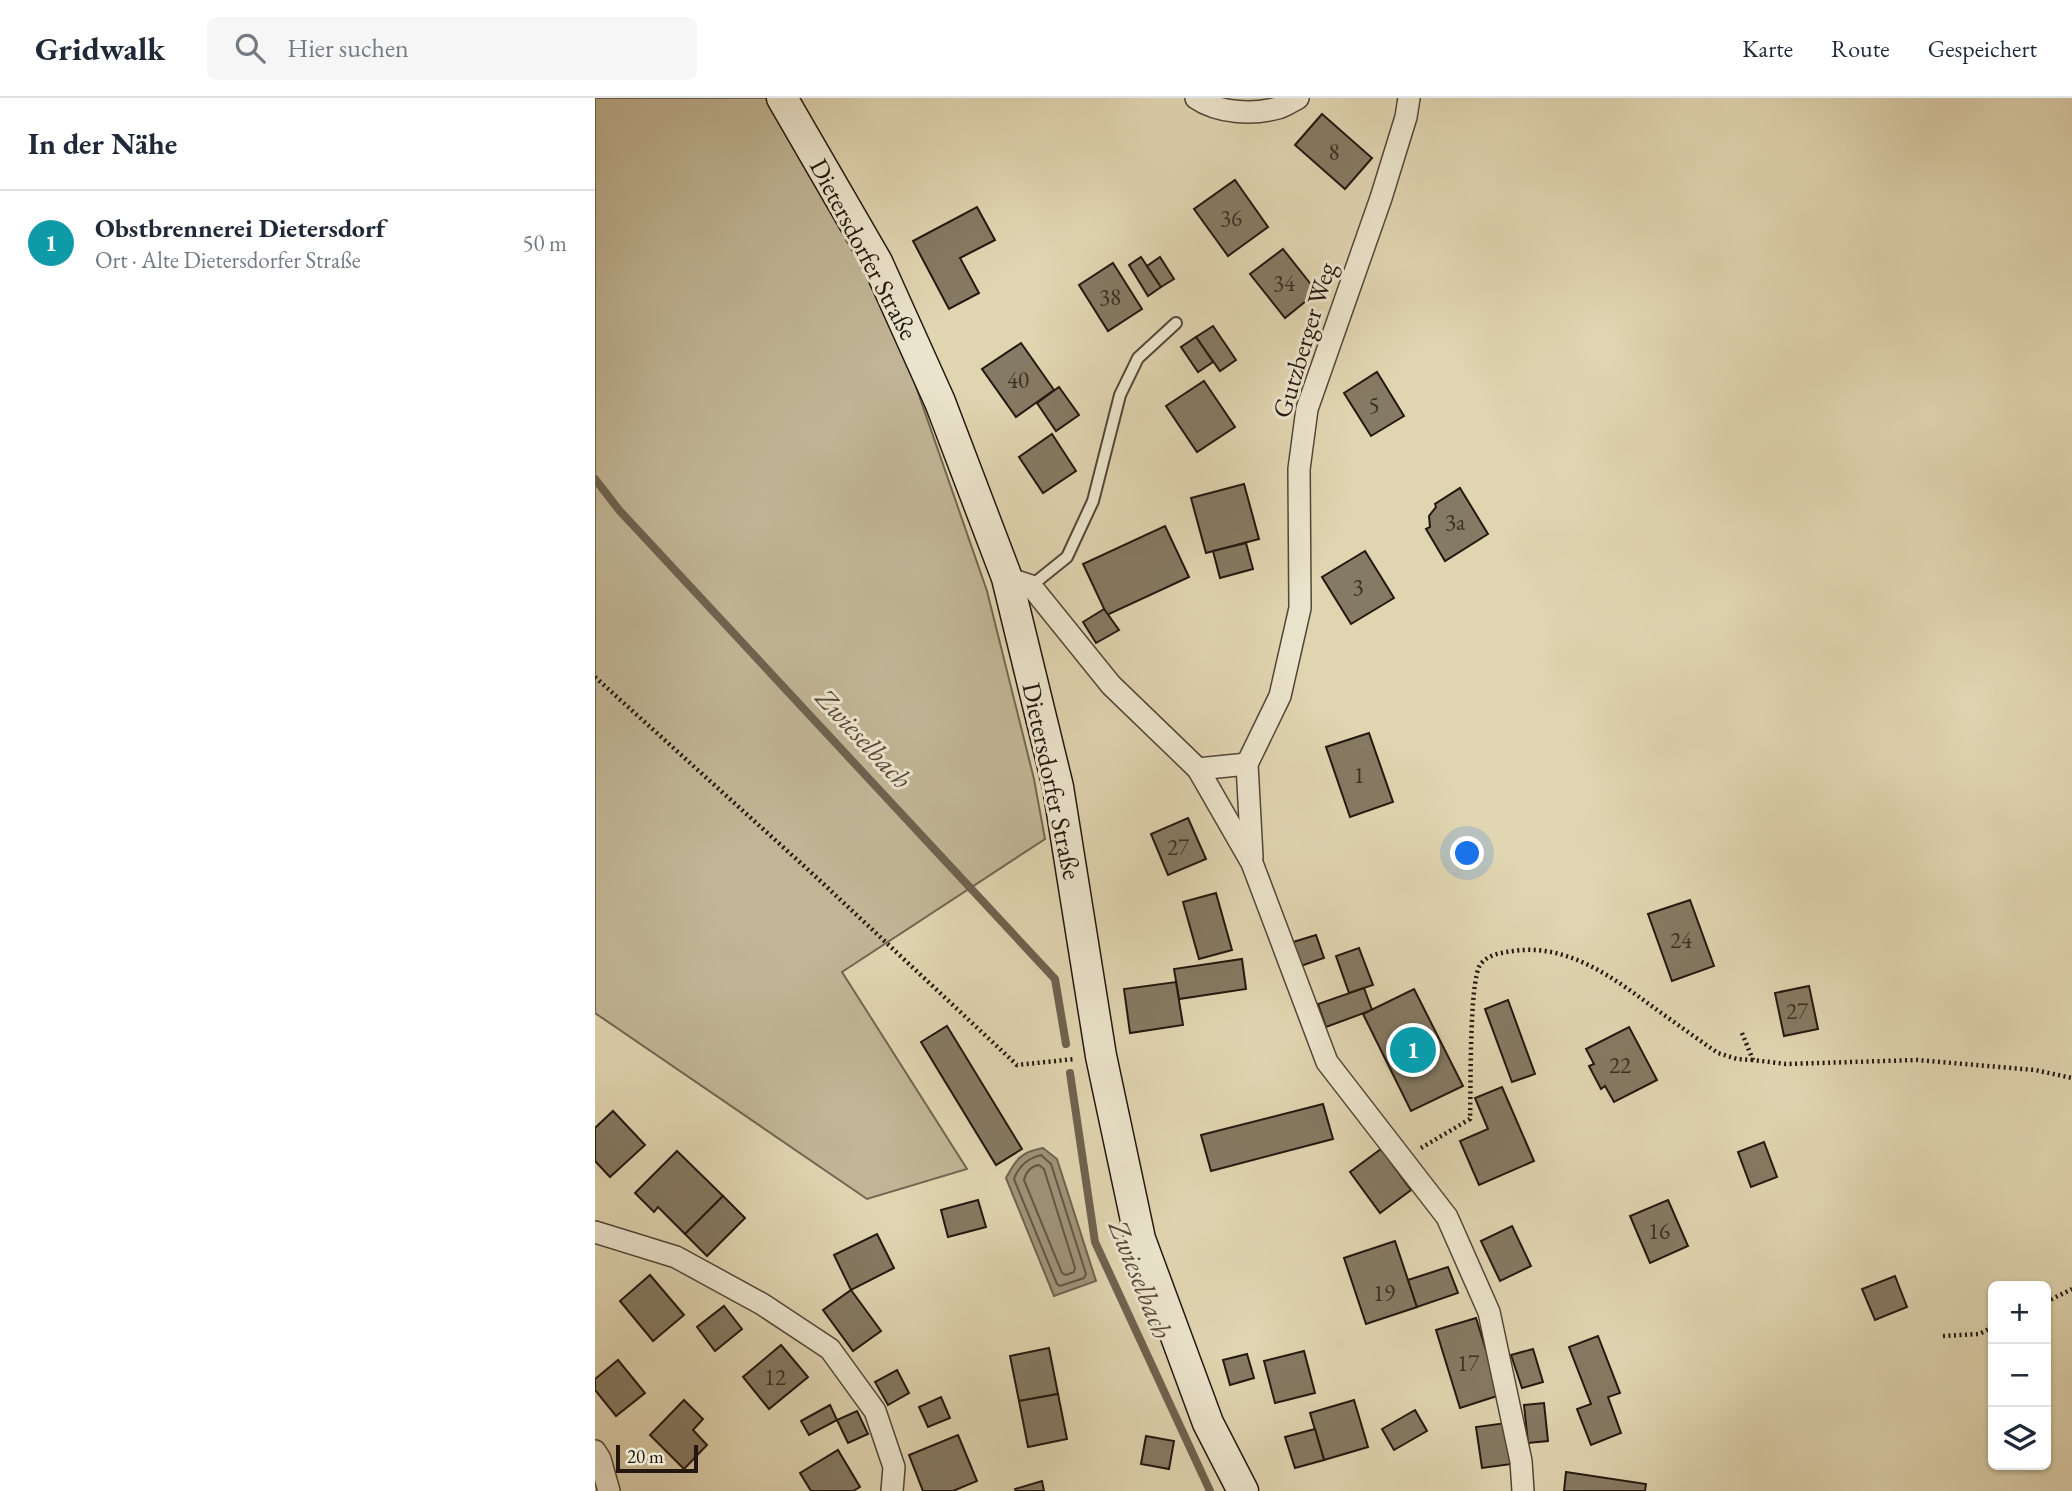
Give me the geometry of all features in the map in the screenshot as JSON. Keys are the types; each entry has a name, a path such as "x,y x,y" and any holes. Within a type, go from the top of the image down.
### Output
{"street":[{"name":"Dietersdorfer Straße","path":"782,98 877,262 1019,582 1058,787 1101,1056 1140,1239 1207,1423 1243,1491"},
{"path":"1196,98 1206,105 1244,113 1279,108 1298,98"},
{"name":"Gutzberger Weg","path":"1252,863 1247,764 1280,696 1300,608 1299,469 1307,409 1381,198 1406,117 1409,98"},
{"path":"1019,582 1111,685 1198,769 1252,863 1327,1062 1447,1217 1489,1312 1521,1461 1523,1491"},
{"path":"1198,769 1247,764"},
{"path":"595,1232 676,1258 762,1304 829,1349 875,1411 894,1467 892,1491"},
{"path":"595,1451 609,1491"}],"lane":[{"path":"1019,582 1067,557 1093,501 1120,395 1138,358 1176,323"}],"path":[{"path":"595,677 815,876 1017,1066 1101,1056"},
{"path":"1402,1159 1471,1119 1475,983 1480,966 1495,954 1524,950 1550,951 1606,973 1718,1053 1786,1064 1917,1060 2035,1070 2072,1078"},
{"path":"1742,1033 1753,1060"},
{"path":"2051,1300 2072,1289"},
{"path":"1943,1336 1979,1334 1988,1330"}],"shaded area":[{"path":"595,98 792,98 857,217 987,591 1034,779 1045,839 842,972 967,1169 867,1199 595,1013"}],"water":[{"path":"1043,1148 1057,1159 1096,1281 1054,1296 1006,1178 1020,1157"}],"building":[{"path":"1322,114 1372,158 1345,189 1295,145"},
{"path":"1235,180 1268,227 1228,256 1194,209"},
{"path":"977,207 995,240 960,258 979,293 949,309 913,241"},
{"path":"1283,249 1317,292 1285,318 1250,274"},
{"path":"1141,257 1161,287 1148,296 1129,265"},
{"path":"1160,257 1174,279 1161,287 1147,266"},
{"path":"1113,263 1142,309 1108,331 1079,285"},
{"path":"1213,326 1236,360 1220,371 1196,337"},
{"path":"1196,337 1213,362 1198,372 1181,347"},
{"path":"1021,343 1054,390 1016,417 982,369"},
{"path":"1377,372 1404,416 1371,436 1344,393"},
{"path":"1204,381 1235,427 1197,452 1166,406"},
{"path":"1059,387 1079,415 1056,431 1037,403"},
{"path":"1052,434 1076,471 1043,493 1019,457"},
{"path":"1244,484 1259,539 1206,553 1191,498"},
{"path":"1460,488 1488,534 1445,561 1426,529 1430,527 1429,516 1436,507 1435,504"},
{"path":"1165,526 1189,577 1107,615 1083,564"},
{"path":"1246,543 1253,569 1220,578 1213,551"},
{"path":"1365,551 1394,598 1351,624 1322,577"},
{"path":"1104,609 1119,630 1096,643 1083,622"},
{"path":"1369,733 1393,802 1350,817 1326,747"},
{"path":"1188,818 1206,859 1168,875 1151,834"},
{"path":"1216,893 1232,950 1199,959 1183,902"},
{"path":"1690,900 1714,966 1672,981 1648,914"},
{"path":"1316,935 1324,958 1298,967 1290,943"},
{"path":"1359,948 1373,985 1349,993 1336,956"},
{"path":"1242,959 1246,989 1179,999 1174,969"},
{"path":"1176,982 1183,1025 1130,1033 1124,989"},
{"path":"1809,986 1818,1029 1784,1036 1775,993"},
{"path":"1364,988 1372,1010 1326,1027 1318,1004"},
{"path":"1414,989 1463,1086 1411,1111 1363,1014"},
{"path":"1508,1000 1535,1074 1512,1082 1485,1009"},
{"path":"947,1026 1022,1149 996,1165 921,1042"},
{"path":"1629,1027 1657,1080 1614,1102 1605,1086 1601,1089 1589,1066 1594,1064 1586,1049"},
{"path":"1502,1087 1534,1161 1479,1185 1460,1141 1488,1129 1475,1098"},
{"path":"1323,1104 1333,1139 1211,1171 1201,1135"},
{"path":"613,1111 645,1145 610,1177 595,1161 595,1128"},
{"path":"1764,1142 1777,1177 1751,1187 1738,1152"},
{"path":"1381,1149 1411,1190 1380,1213 1350,1172"},
{"path":"677,1151 723,1196 685,1234 658,1207 654,1212 635,1193"},
{"path":"723,1196 745,1218 707,1256 685,1234"},
{"path":"978,1200 986,1227 948,1237 941,1210"},
{"path":"1668,1200 1688,1246 1650,1263 1630,1216"},
{"path":"1512,1226 1531,1266 1500,1281 1481,1241"},
{"path":"877,1234 894,1268 851,1290 834,1255"},
{"path":"1395,1241 1417,1307 1366,1324 1344,1258"},
{"path":"1448,1267 1458,1293 1417,1307 1408,1280"},
{"path":"650,1275 684,1315 653,1341 620,1301"},
{"path":"1895,1276 1907,1307 1875,1320 1862,1289"},
{"path":"851,1290 881,1331 853,1351 823,1310"},
{"path":"724,1306 742,1329 715,1351 697,1327"},
{"path":"1476,1318 1500,1395 1460,1408 1436,1330"},
{"path":"1598,1336 1620,1393 1608,1397 1621,1433 1591,1445 1577,1409 1591,1404 1569,1347"},
{"path":"781,1345 808,1377 769,1409 743,1377"},
{"path":"1049,1348 1058,1394 1019,1401 1010,1356"},
{"path":"1533,1349 1543,1382 1522,1388 1511,1355"},
{"path":"1304,1351 1315,1393 1275,1403 1264,1361"},
{"path":"1247,1354 1254,1378 1230,1385 1223,1360"},
{"path":"618,1360 645,1393 616,1416 595,1390 595,1379"},
{"path":"897,1370 909,1393 888,1405 875,1382"},
{"path":"1058,1394 1067,1439 1028,1447 1019,1401"},
{"path":"941,1397 950,1418 928,1427 919,1407"},
{"path":"684,1400 703,1419 693,1430 707,1445 684,1469 650,1435"},
{"path":"1354,1400 1368,1447 1324,1460 1310,1413"},
{"path":"1544,1403 1548,1441 1528,1443 1524,1405"},
{"path":"830,1405 837,1420 809,1435 801,1421"},
{"path":"1415,1410 1427,1431 1394,1450 1382,1429"},
{"path":"857,1411 868,1434 848,1443 837,1420"},
{"path":"1506,1423 1512,1464 1482,1468 1476,1427"},
{"path":"1315,1429 1324,1460 1295,1468 1285,1437"},
{"path":"958,1435 977,1481 953,1491 923,1491 909,1455"},
{"path":"1146,1436 1174,1441 1169,1469 1141,1464"},
{"path":"838,1450 860,1487 853,1491 811,1491 800,1473"},
{"path":"1566,1472 1646,1484 1645,1491 1564,1491"},
{"path":"1042,1481 1044,1491 1015,1489"}],"waterway":[{"name":"Zwieselbach","path":"595,479 619,510 1055,979 1066,1044"},
{"name":"Zwieselbach","path":"1070,1073 1095,1242 1210,1491"}],"place":[{"name":"Obstbrennerei Dietersdorf","path":"1413,1050"}]}
